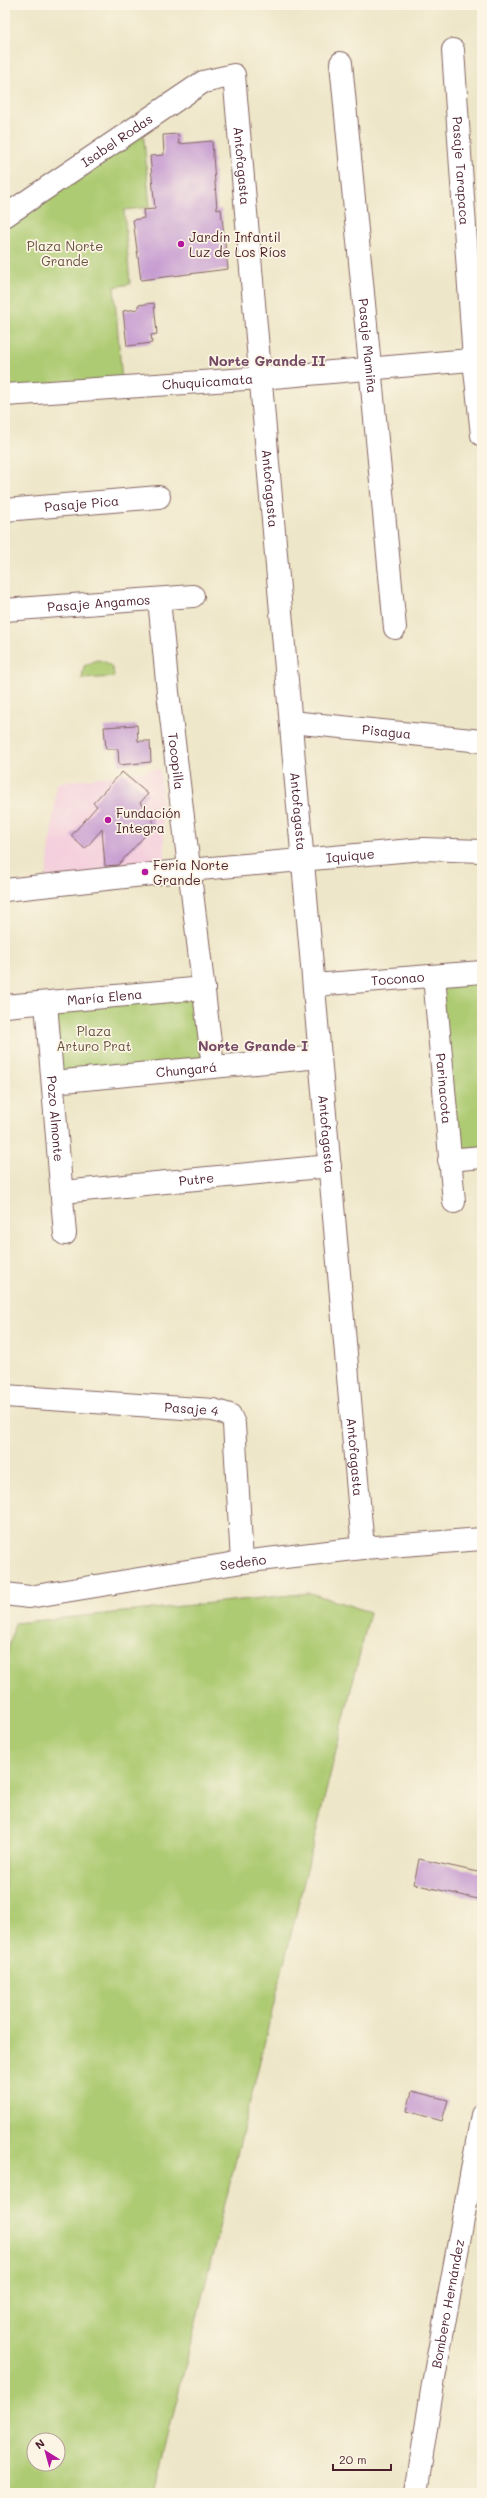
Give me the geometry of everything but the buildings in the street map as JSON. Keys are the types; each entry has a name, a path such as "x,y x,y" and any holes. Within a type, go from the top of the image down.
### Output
{"street":[{"name":"Pasaje Tarapaca","path":"453,50 478,360 482,434"},
{"name":"Pasaje Mamiña","path":"341,63 369,369 395,628"},
{"name":"Isabel Rodas","path":"5,216 203,82 234,76"},
{"name":"Antofagasta","path":"234,76 262,378 363,1548"},
{"name":"Chuquicamata","path":"5,395 262,378 478,360"},
{"name":"Pasaje Pica","path":"5,510 159,497"},
{"name":"Pasaje Angamos","path":"5,610 192,596"},
{"name":"Tocopilla","path":"159,598 213,1067"},
{"name":"Pisagua","path":"291,722 482,741"},
{"name":"Iquique","path":"5,890 190,870 423,849 482,851"},
{"name":"Toconao","path":"314,985 482,972"},
{"name":"Parinacota","path":"434,976 449,1160 454,1202"},
{"name":"María Elena","path":"5,1006 204,988"},
{"name":"Pozo Almonte","path":"46,1003 63,1192 65,1234"},
{"name":"Chungará","path":"53,1082 320,1057"},
{"path":"449,1160 482,1157"},
{"name":"Putre","path":"63,1192 330,1166"},
{"name":"Pasaje 4","path":"5,1396 213,1410 230,1415 234,1424 242,1562"},
{"name":"Sedeño","path":"5,1594 28,1597 242,1562 363,1548 482,1539"},
{"name":"Bombero Hernández","path":"416,2493 433,2384 482,2115"}],"shaded area":[{"name":"Fundación Integra","path":"160,769 165,858 157,867 46,880 57,783"}],"green space":[{"name":"Plaza Norte Grande","path":"143,129 150,207 124,210 130,284 114,287 122,382 5,392 5,223"},
{"path":"97,660 104,662 111,667 114,677 82,679 84,666"},
{"path":"482,978 482,1148 462,1150 453,1141 441,991 447,982"},
{"name":"Plaza Arturo Prat","path":"194,995 202,1061 69,1075 60,1069 54,1019 65,1007"},
{"path":"310,1593 370,1612 154,2493 5,2493 5,1662 15,1623"}],"place":[{"name":"Jardín Infantil Luz de Los Ríos","path":"181,244"},
{"name":"Fundación Integra","path":"108,820"},
{"name":"Feria Norte Grande","path":"145,872"}],"district":[{"name":"Norte Grande II","path":"267,361"},
{"name":"Norte Grande I","path":"253,1046"}]}
